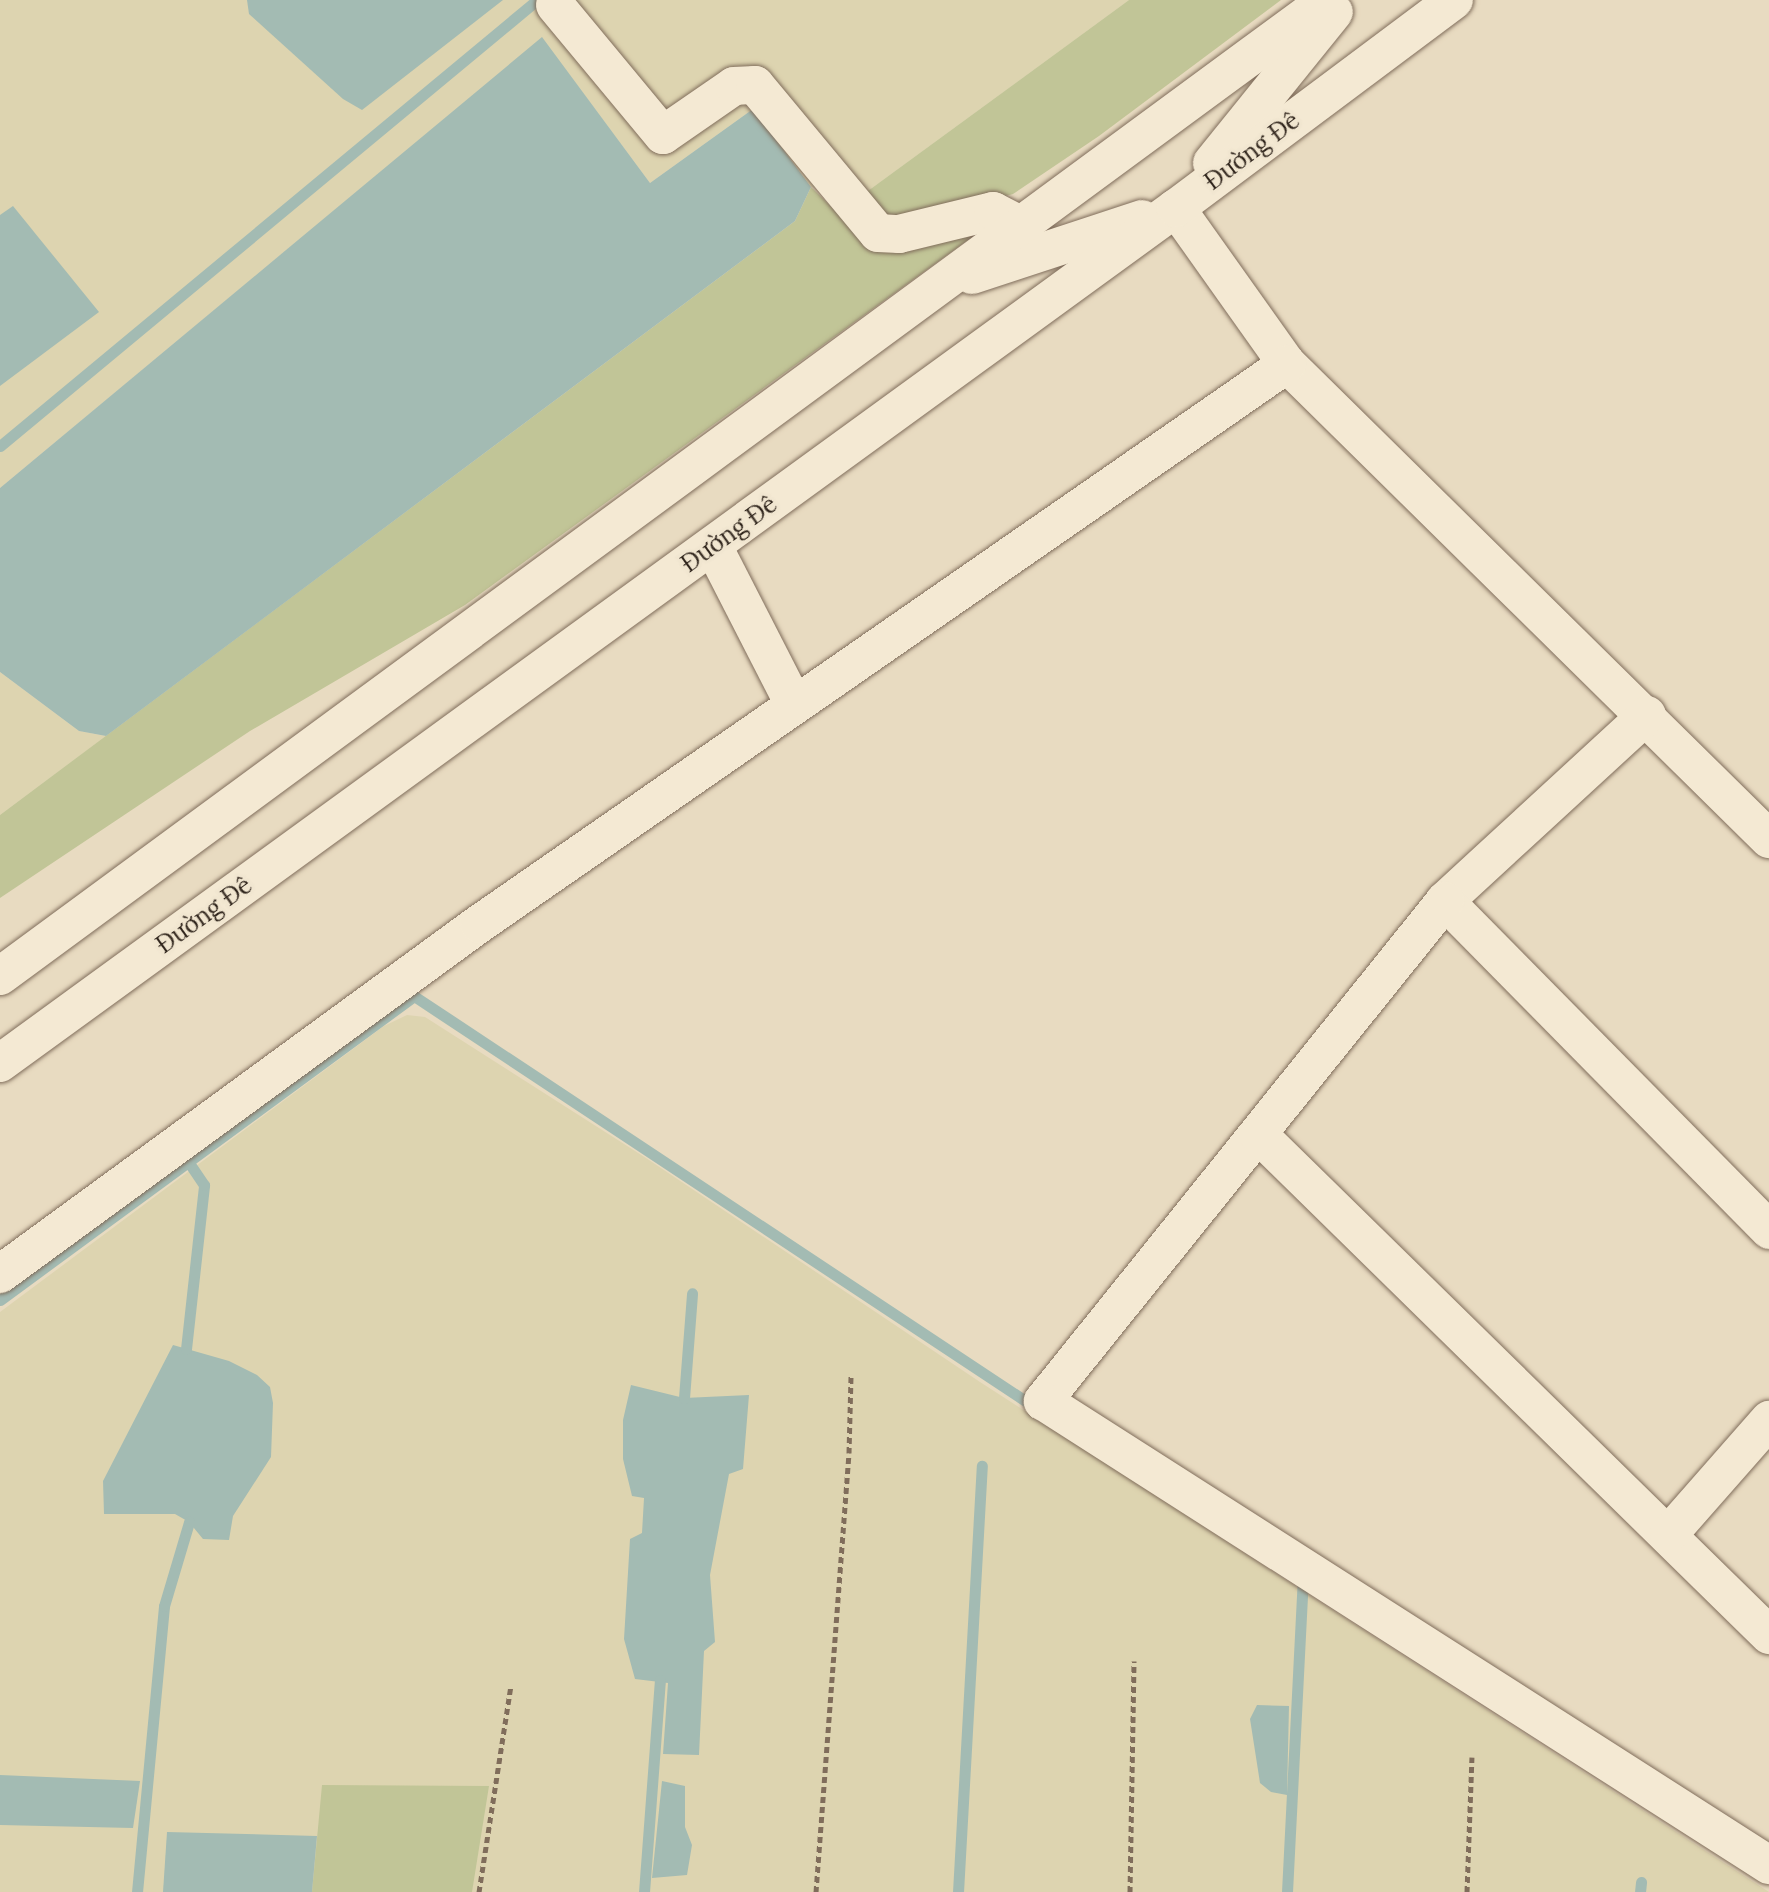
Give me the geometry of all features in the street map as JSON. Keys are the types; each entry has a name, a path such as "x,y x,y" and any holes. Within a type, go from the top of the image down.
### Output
{"street":[{"path":"0,976 1327,0"},
{"path":"938,286 1176,208 1343,0"},
{"name":"Đường Đê","path":"0,1063 1176,208 1454,0"},
{"path":"555,5 663,135 734,86 755,85 878,233 899,234 939,227 993,211 1021,225"},
{"path":"1176,208 1287,364 1647,715 1769,839"},
{"path":"0,1274 277,1069 794,704 1287,364"},
{"path":"713,546 794,704"},
{"path":"1647,715 1445,901 1043,1401 1769,1865"},
{"path":"1445,901 1769,1230"},
{"path":"1258,1134 1769,1635"},
{"path":"1669,1534 1769,1420"}],"path":[{"path":"816,1892 849,1453 851,1376"},
{"path":"1130,1892 1134,1661"},
{"path":"479,1892 511,1685"},
{"path":"1467,1892 1472,1757"}],"shaded area":[{"path":"0,0 1129,0 861,196 811,187 753,109 650,183 542,38 0,488"},
{"path":"0,672 79,731 106,736 0,815"},
{"path":"407,1015 425,1017 646,1158 980,1382 1769,1892 0,1892 0,1312 384,1026"}],"green space":[{"path":"1129,0 1281,0 1099,136 1013,194 938,214 885,221 861,196"},
{"path":"811,187 860,235 987,226 465,605 250,731 0,898 0,815 795,221"},
{"path":"322,1785 489,1786 472,1892 312,1892"}],"water":[{"path":"247,0 503,0 362,110 343,99 249,14"},
{"path":"542,37 650,183 753,109 811,187 795,221 106,736 79,731 0,672 0,488"},
{"path":"13,206 99,312 0,386 0,215"},
{"path":"173,1345 229,1361 257,1375 270,1387 273,1403 271,1457 233,1516 229,1540 203,1539 189,1522 175,1514 104,1514 103,1481"},
{"path":"631,1385 684,1398 749,1395 743,1469 729,1474 710,1575 715,1642 704,1651 699,1755 663,1754 668,1683 635,1679 624,1639 630,1539 642,1533 644,1498 632,1496 623,1459 623,1420"},
{"path":"1257,1705 1289,1706 1287,1795 1271,1792 1260,1783 1250,1719"},
{"path":"0,1775 140,1781 133,1828 0,1825"},
{"path":"662,1781 685,1786 685,1827 692,1845 687,1875 652,1878"},
{"path":"167,1832 317,1836 312,1892 163,1892"}],"waterway":[{"path":"0,446 537,0"},
{"path":"0,1300 414,996 1036,1408"},
{"path":"186,1349 204,1185 188,1161"},
{"path":"684,1398 692,1293"},
{"path":"958,1892 982,1466"},
{"path":"137,1892 164,1606 189,1522"},
{"path":"1287,1892 1303,1578"},
{"path":"644,1892 660,1681"},
{"path":"1640,1892 1641,1882"}]}
